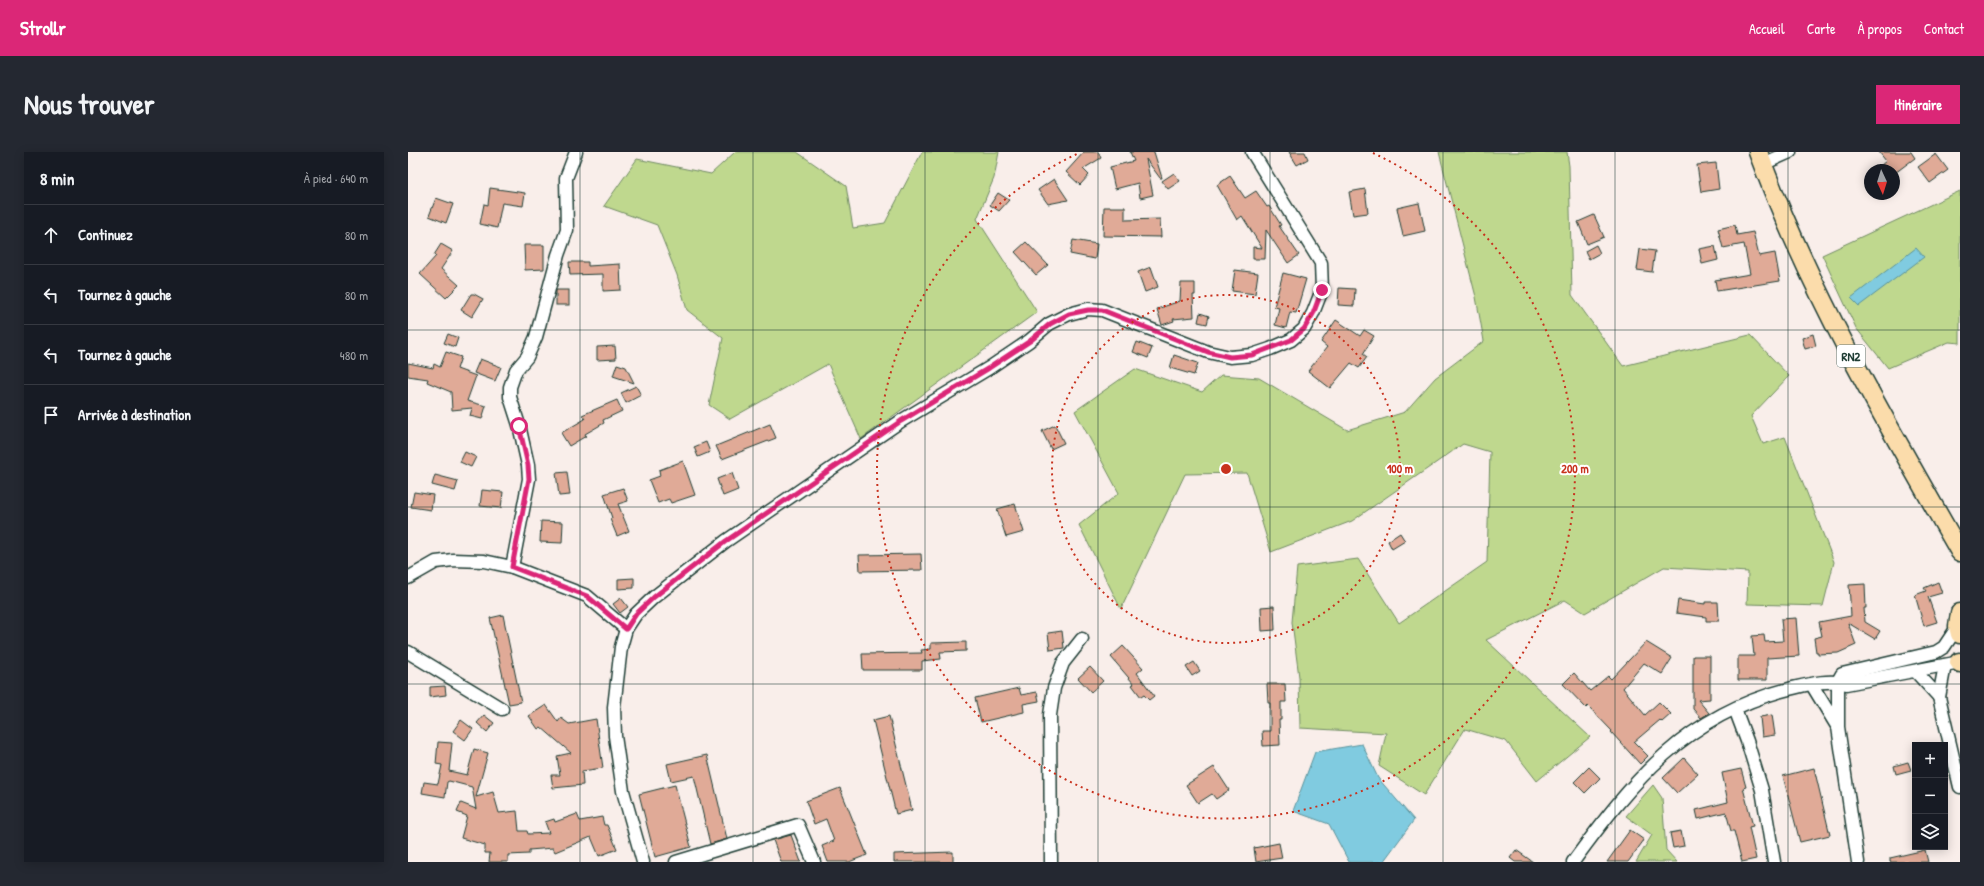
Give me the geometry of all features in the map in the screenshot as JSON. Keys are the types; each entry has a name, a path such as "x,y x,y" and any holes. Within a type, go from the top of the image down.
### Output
{"highway":[{"name":"RN2","path":"1760,158 1820,295 1891,429 1960,552"}],"street":[{"path":"512,567 529,479 528,465 519,426 510,397 510,387 516,370 527,357 536,337 558,255 567,230 566,178 576,152"},
{"path":"643,862 623,791 614,708 620,647 626,629 636,614 654,597 726,541 901,421 989,368 1030,341 1050,324 1069,314 1088,310 1102,310 1208,352 1230,357 1252,355 1291,340 1304,329 1313,314 1322,290 1321,263 1252,152"},
{"path":"1760,158 1790,152"},
{"path":"408,578 436,562 452,560 484,561 512,567 587,596 626,629"},
{"path":"1858,862 1838,727 1838,681 1842,674 1936,652 1944,647 1959,624"},
{"path":"1051,862 1050,715 1054,688 1063,663 1082,639"},
{"path":"408,652 502,709"},
{"path":"1923,655 1922,670 1939,697 1960,787"},
{"path":"1573,862 1611,810 1636,782 1676,744 1705,724 1735,708 1769,694 1812,685 1838,681 1846,684 1956,663"},
{"path":"1939,697 1956,663"},
{"path":"1812,685 1838,727"},
{"path":"1735,708 1762,790 1774,862"},
{"path":"676,862 798,825 814,862"}],"green space":[{"path":"735,152 797,152 846,186 853,228 885,223 922,152 999,152 994,178 977,219 1037,312 861,439 828,364 730,419 709,405 723,338 687,310 677,275 657,225 604,206 637,159 711,174"},
{"path":"1439,152 1567,152 1569,166 1572,295 1623,366 1750,335 1789,376 1751,416 1763,444 1785,437 1834,562 1823,606 1747,604 1748,572 1664,567 1585,613 1565,600 1486,640 1590,737 1537,781 1506,741 1465,729 1424,795 1379,766 1386,733 1300,728 1299,677 1292,622 1297,567 1358,559 1399,623 1487,562 1490,452 1463,444 1352,521 1271,552 1247,473 1185,474 1121,609 1079,525 1119,493 1075,411 1135,369 1202,392 1221,375 1259,378 1347,430 1405,412 1435,378 1484,341 1476,297"},
{"path":"1960,191 1960,343 1949,342 1888,368 1856,328 1822,255"},
{"path":"1653,785 1662,798 1666,850 1677,862 1636,862 1652,835 1626,816"}],"water":[{"path":"1916,248 1924,257 1859,306 1851,298"},
{"path":"1362,744 1378,778 1414,820 1383,862 1349,862 1329,824 1293,811 1315,752"}],"building":[{"path":"1084,152 1098,152 1101,158 1083,169 1089,175 1080,185 1066,172"},
{"path":"1130,152 1154,152 1162,178 1160,178 1146,159 1153,195 1140,198 1138,183 1115,189 1110,167 1134,161"},
{"path":"1289,152 1305,152 1308,159 1297,165"},
{"path":"1879,152 1911,152 1915,158 1900,169 1900,164 1882,164 1886,161"},
{"path":"1936,154 1948,170 1930,183 1918,167"},
{"path":"1716,163 1719,189 1701,192 1697,165"},
{"path":"1174,173 1180,181 1168,189 1162,181"},
{"path":"1230,176 1245,198 1256,191 1267,207 1269,206 1281,225 1279,226 1299,255 1288,263 1266,230 1265,259 1253,259 1253,247 1262,248 1242,216 1237,220 1217,185"},
{"path":"1054,179 1068,200 1048,204 1038,190"},
{"path":"490,188 525,193 523,206 502,203 497,228 480,224 484,204 488,205"},
{"path":"1365,189 1368,213 1353,215 1349,192"},
{"path":"998,193 1009,200 999,211 990,205"},
{"path":"436,198 453,204 446,223 429,216"},
{"path":"1419,203 1425,231 1403,236 1397,208"},
{"path":"1104,207 1125,207 1125,220 1160,219 1161,237 1103,236"},
{"path":"1594,215 1604,237 1587,244 1578,222"},
{"path":"1735,225 1737,235 1753,232 1759,256 1775,253 1780,281 1717,291 1715,280 1750,274 1744,244 1723,248 1718,229"},
{"path":"1073,240 1097,244 1095,259 1070,254"},
{"path":"1026,242 1048,265 1036,275 1015,252"},
{"path":"441,244 453,251 441,269 459,285 446,298 420,274 436,256 434,255"},
{"path":"524,245 544,245 544,269 525,270"},
{"path":"1596,245 1600,253 1589,259 1585,251"},
{"path":"1715,246 1718,260 1702,264 1699,249"},
{"path":"1640,249 1655,251 1652,272 1637,270"},
{"path":"569,262 588,262 588,266 620,264 621,290 603,291 603,274 570,275"},
{"path":"1151,267 1158,287 1145,292 1138,272"},
{"path":"1235,270 1258,273 1255,294 1232,291"},
{"path":"1283,273 1306,279 1296,313 1290,312 1286,328 1275,325 1279,308 1274,307"},
{"path":"1181,283 1195,283 1195,295 1193,295 1194,317 1173,319 1174,321 1162,325 1157,309 1180,301"},
{"path":"1339,288 1355,289 1354,306 1338,305"},
{"path":"556,290 569,290 569,305 556,305"},
{"path":"471,294 483,299 472,317 461,310"},
{"path":"1200,313 1209,316 1207,324 1198,322"},
{"path":"1336,320 1360,336 1364,330 1374,336 1363,354 1367,357 1359,368 1351,363 1330,388 1308,371 1327,347 1321,342"},
{"path":"448,334 458,338 455,347 444,343"},
{"path":"1813,334 1816,346 1805,349 1802,338"},
{"path":"1137,342 1152,348 1148,358 1133,352"},
{"path":"615,346 616,359 597,360 597,347"},
{"path":"446,352 461,357 457,369 476,376 467,401 486,406 482,419 470,416 472,408 452,410 451,392 427,382 428,379 408,376 408,363 433,368 434,364 440,367"},
{"path":"1174,355 1198,363 1194,375 1170,368"},
{"path":"480,359 501,367 495,381 474,373"},
{"path":"617,364 626,367 634,383 613,376"},
{"path":"636,386 641,395 626,403 621,393"},
{"path":"617,400 622,411 603,420 604,423 585,434 586,436 569,446 561,433 585,419 582,415"},
{"path":"770,424 776,438 722,459 716,446"},
{"path":"1055,425 1064,443 1051,449 1042,431"},
{"path":"706,442 710,452 698,457 694,447"},
{"path":"465,452 476,457 471,467 460,462"},
{"path":"683,461 695,495 671,503 669,499 658,503 649,480 660,476 659,470"},
{"path":"567,472 570,495 559,496 556,473"},
{"path":"732,473 738,490 723,496 717,479"},
{"path":"435,475 458,481 455,491 432,485"},
{"path":"623,488 628,501 618,504 629,531 617,536 610,519 612,518 604,494"},
{"path":"482,490 503,492 501,508 480,506"},
{"path":"414,492 433,495 431,510 411,507"},
{"path":"1015,504 1024,532 1006,537 997,509"},
{"path":"541,521 563,522 562,543 540,542"},
{"path":"1400,533 1405,541 1392,549 1388,541"},
{"path":"921,554 922,570 860,571 859,555"},
{"path":"634,578 634,588 618,589 618,579"},
{"path":"1938,582 1942,593 1928,597 1937,622 1924,626 1915,595 1926,591 1924,588"},
{"path":"1865,584 1865,622 1880,631 1875,639 1848,623 1856,645 1838,653 1818,654 1818,652 1816,652 1814,638 1822,636 1819,622 1851,616 1849,585"},
{"path":"621,598 628,607 620,613 613,604"},
{"path":"1678,600 1705,604 1705,602 1718,602 1719,621 1706,621 1706,617 1676,613"},
{"path":"1274,606 1275,630 1262,631 1261,607"},
{"path":"503,615 521,702 509,704 490,618"},
{"path":"1796,618 1799,656 1767,658 1767,680 1738,680 1738,656 1754,656 1752,636 1764,635 1765,642 1783,641 1781,619"},
{"path":"1062,631 1064,648 1050,650 1048,633"},
{"path":"966,642 966,651 940,652 941,659 922,661 922,670 863,670 862,654 922,653 921,650 931,649 931,643"},
{"path":"1646,642 1672,658 1662,674 1644,663 1623,688 1645,715 1659,702 1671,714 1662,722 1660,720 1634,742 1648,756 1640,764 1588,706 1586,708 1563,684 1574,673 1590,691 1608,676 1611,679"},
{"path":"1123,646 1143,668 1137,673 1154,696 1149,700 1144,695 1141,697 1132,685 1134,684 1111,657"},
{"path":"1693,656 1710,656 1710,699 1698,700 1709,713 1701,718 1693,709"},
{"path":"1194,662 1200,671 1192,676 1186,667"},
{"path":"1090,667 1103,681 1091,692 1078,678"},
{"path":"1267,684 1285,684 1286,702 1281,702 1281,720 1279,720 1280,745 1263,746 1262,731 1270,731 1270,703 1268,703"},
{"path":"445,686 446,695 430,697 430,687"},
{"path":"1019,688 1021,695 1037,692 1039,701 1023,704 1024,712 981,722 975,698"},
{"path":"546,705 558,722 561,718 569,724 596,719 603,768 582,771 583,785 553,788 551,775 560,775 557,756 571,753 541,727 538,729 529,716"},
{"path":"484,715 494,723 487,732 477,723"},
{"path":"1772,715 1775,735 1762,737 1760,717"},
{"path":"889,716 912,810 896,814 873,720"},
{"path":"461,720 473,729 465,740 453,731"},
{"path":"438,742 452,743 449,771 467,775 474,749 488,753 476,797 493,792 499,813 517,811 519,831 527,831 528,834 549,833 545,822 554,819 555,822 577,814 580,821 602,817 604,825 607,825 617,849 599,856 591,837 555,852 553,848 529,850 529,854 508,855 508,862 489,862 490,853 485,853 485,845 461,838 467,816 457,812 461,803 476,809 472,787 449,781 447,782 445,797 422,793 424,782 438,784 442,765 436,764"},
{"path":"707,755 727,839 710,844 694,776 671,781 667,764"},
{"path":"1684,758 1698,774 1677,793 1663,778"},
{"path":"1908,762 1911,770 1896,774 1894,766"},
{"path":"1214,767 1229,790 1216,799 1212,794 1198,803 1186,785"},
{"path":"1589,767 1600,778 1585,793 1574,782"},
{"path":"1814,768 1830,835 1800,842 1783,776"},
{"path":"1741,769 1746,787 1743,788 1753,826 1749,827 1756,859 1742,862 1734,831 1731,831 1726,812 1698,819 1696,810 1728,802 1722,773"},
{"path":"675,785 691,847 655,857 639,794"},
{"path":"840,788 867,855 849,862 828,862 822,846 834,841 826,819 814,824 806,801"},
{"path":"1630,830 1644,840 1628,862 1607,862"},
{"path":"1681,831 1684,846 1673,848 1670,833"},
{"path":"791,835 801,862 781,862 773,840"},
{"path":"1279,843 1282,858 1256,862 1254,848"},
{"path":"1516,850 1533,862 1515,862 1510,858"},
{"path":"1925,850 1928,862 1890,862 1890,858"},
{"path":"953,852 953,862 894,862 894,854"}],"route":[{"path":"519,426 528,465 529,479 512,567 549,580 587,596 626,629 636,614 654,597 726,541 901,421 989,368 1030,341 1050,324 1069,314 1088,310 1102,310 1208,352 1230,357 1252,355 1291,340 1304,329 1313,314 1322,290"}]}
